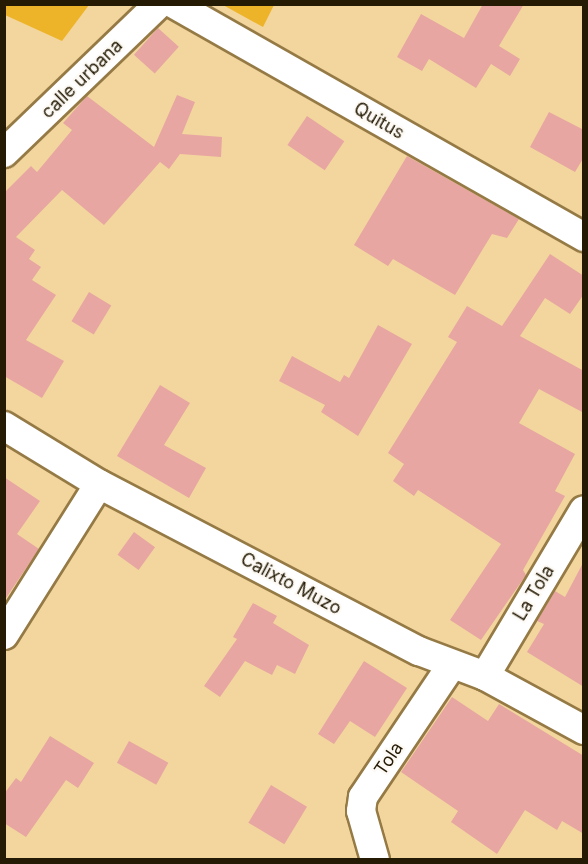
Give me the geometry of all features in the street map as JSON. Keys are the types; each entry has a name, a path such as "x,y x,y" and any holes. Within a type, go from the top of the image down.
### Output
{"street":[{"name":"calle urbana","path":"4,153 159,4"},
{"name":"Quitus","path":"174,4 584,237"},
{"name":"Calixto Muzo","path":"4,426 99,484 451,666 485,676 584,729"},
{"path":"4,635 99,484"},
{"name":"La Tola","path":"485,676 584,510"},
{"name":"Tola","path":"375,860 361,811 363,797 451,666"}],"shaded area":[{"path":"5,4 89,5 62,41 5,15"},
{"path":"223,5 274,5 263,27"}],"building":[{"path":"483,4 524,4 499,46 520,59 510,76 491,64 476,88 429,59 422,71 397,57 421,14 464,38"},
{"path":"158,28 179,47 155,73 134,55"},
{"path":"177,95 195,102 182,134 222,137 221,157 180,154 169,169 160,162 104,225 62,190 16,237 35,250 29,259 41,267 32,280 56,295 26,340 64,361 42,398 4,376 4,193 31,166 37,172 72,130 63,123 87,96 154,147"},
{"path":"549,112 584,130 584,157 575,172 530,147"},
{"path":"307,116 344,141 325,170 287,145"},
{"path":"407,156 519,219 507,238 492,234 455,295 393,259 388,266 354,245"},
{"path":"550,254 584,276 584,294 570,314 545,298 520,336 584,371 584,413 539,389 519,423 575,454 555,491 565,496 523,570 526,575 481,640 450,620 501,544 418,490 414,496 393,481 404,464 388,453 457,342 448,337 467,306 502,326"},
{"path":"89,292 111,305 94,335 71,321"},
{"path":"378,325 412,344 358,436 321,412 325,405 279,381 292,356 340,382 344,375 349,378"},
{"path":"160,385 190,403 164,445 206,468 189,498 117,456"},
{"path":"4,477 40,501 17,534 39,549 4,601"},
{"path":"134,532 155,547 139,570 118,555"},
{"path":"584,561 584,687 527,652 544,624 537,621 555,591 565,597"},
{"path":"253,603 277,616 273,623 309,645 295,674 277,665 272,675 245,661 220,697 204,686 237,639 233,637"},
{"path":"364,661 407,688 375,737 350,721 334,744 318,734"},
{"path":"452,697 488,721 499,704 584,756 584,834 562,821 557,830 525,810 497,854 451,822 458,811 401,772"},
{"path":"50,736 94,763 78,788 66,780 26,837 4,823 4,794 16,778 21,782"},
{"path":"129,741 168,763 156,785 117,763"},
{"path":"271,785 307,807 284,844 248,823"}]}
